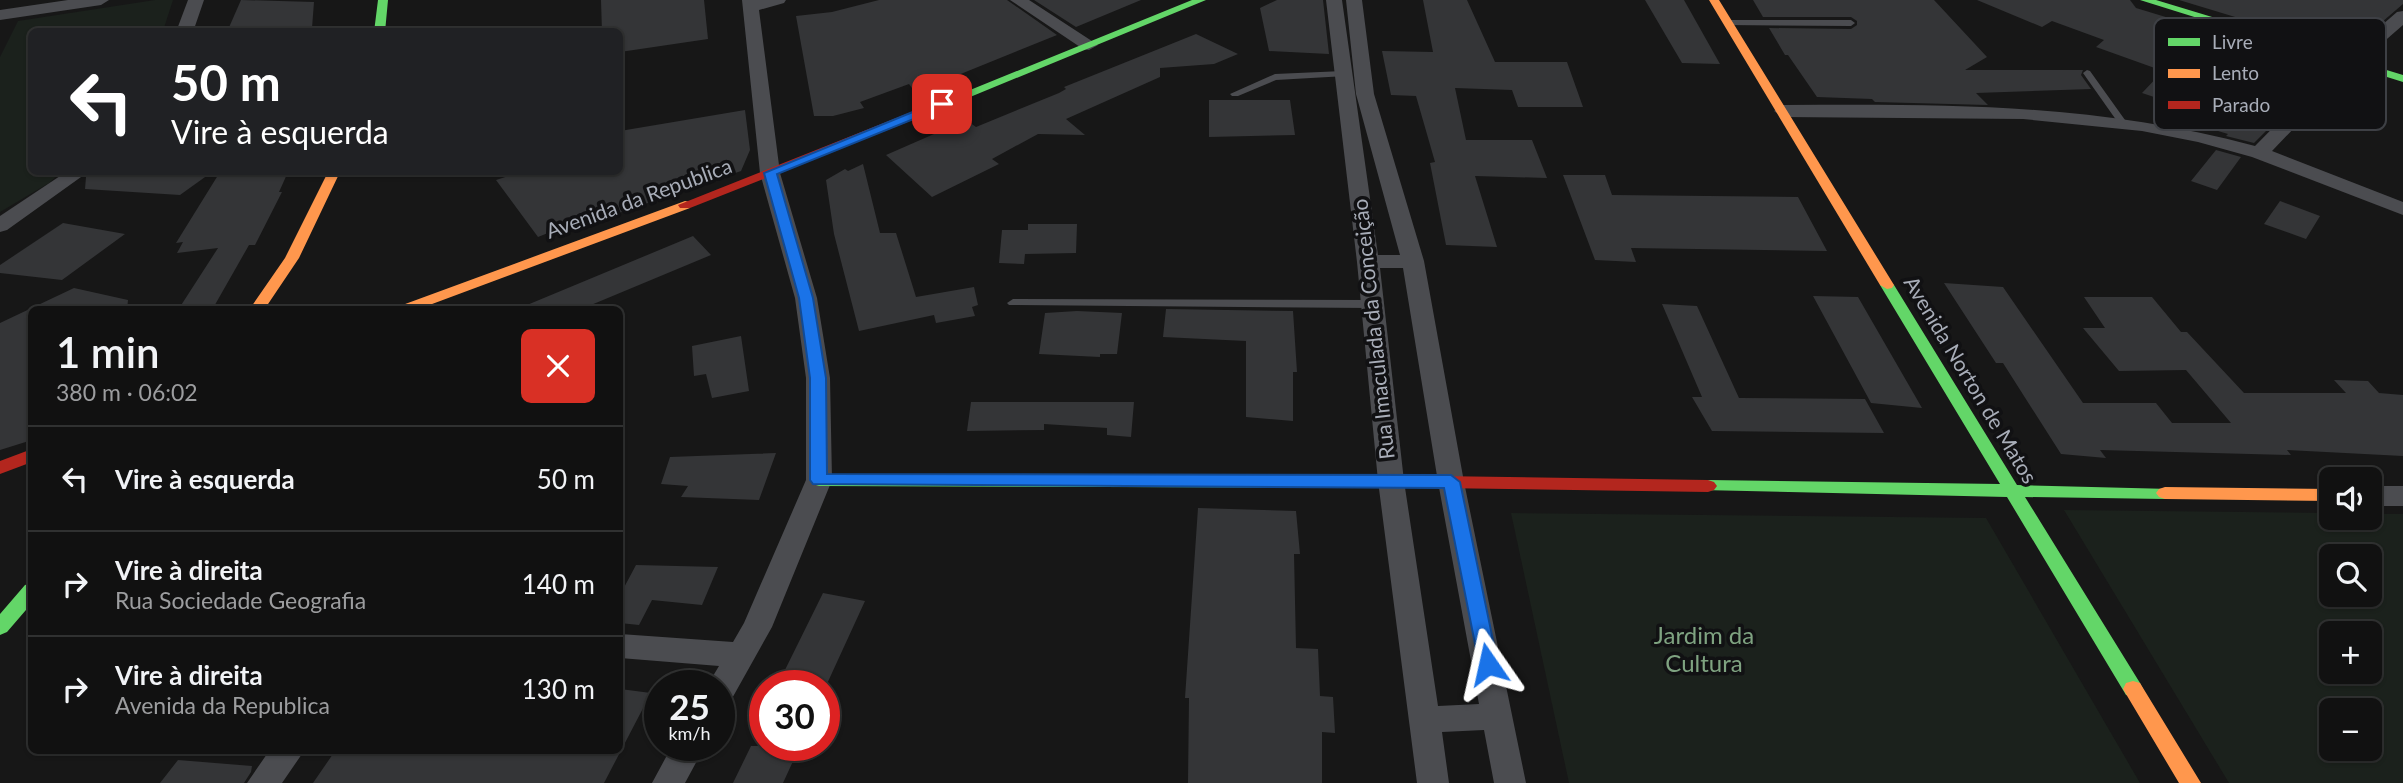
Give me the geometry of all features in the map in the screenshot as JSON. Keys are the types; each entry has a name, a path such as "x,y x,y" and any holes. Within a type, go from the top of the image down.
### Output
{"main road":[{"path":"380,28 383,0"},
{"name":"Avenida da Republica","path":"413,306 770,173 1201,0"},
{"name":"Avenida Norton de Matos","path":"1714,0 2190,783"},
{"path":"2145,0 2203,18"},
{"path":"2386,74 2403,79"},
{"path":"259,306 292,258 333,175"},
{"path":"0,468 28,456"},
{"path":"819,480 1391,481 2319,495"},
{"path":"0,627 28,595"}],"street":[{"path":"0,7 4,0"},
{"path":"0,15 101,0"},
{"path":"186,28 196,0"},
{"path":"732,670 757,627 819,480 818,378 806,298 770,173 751,3 778,0"},
{"path":"1018,0 1089,44"},
{"name":"Rua Imaculada da Conceição","path":"1334,0 1368,262 1391,481 1433,783"},
{"name":"Rua Imaculada da Conceição","path":"1354,0 1366,94 1413,261 1451,482 1510,783"},
{"path":"2386,32 2403,16"},
{"path":"1783,111 1990,110 2122,122 2154,129"},
{"path":"2157,130 2259,153 2403,209"},
{"path":"2259,153 2281,130"},
{"path":"0,226 74,175"},
{"path":"1368,262 1413,261"},
{"path":"2382,496 2403,496"},
{"path":"623,646 741,654"},
{"path":"1424,719 1499,716"},
{"path":"263,783 286,754"},
{"path":"668,783 680,761"}],"lane":[{"path":"1728,23 1851,23"},
{"path":"2087,73 2122,122"},
{"path":"1235,94 1275,77 1343,74"},
{"path":"1013,303 1372,304"}],"green space":[{"path":"155,0 173,0 164,28 28,28 28,175 58,175 0,212 0,57 18,21"},
{"path":"2064,510 2319,513 2319,530 2382,530 2382,514 2403,514 2403,783 2229,783"},
{"name":"Jardim da Cultura","path":"1511,513 1986,518 2140,783 1569,783"}],"building":[{"path":"241,0 314,2 312,28 229,28"},
{"path":"601,0 704,0 708,39 623,52 623,28 602,28"},
{"path":"879,0 1007,0 1057,35 936,84 933,80 912,88 909,84 860,102 864,108 833,116 814,116 796,16 832,12"},
{"path":"1034,0 1141,0 1076,27"},
{"path":"1277,0 1323,0 1329,54 1269,51 1260,8"},
{"path":"1423,0 1467,0 1495,62 1567,62 1583,107 1518,107 1512,90 1455,88 1466,140 1532,140 1547,178 1475,176 1497,247 1446,245 1430,163 1435,162 1416,96 1391,95 1382,51 1433,52"},
{"path":"1645,0 1684,0 1720,64 1682,63"},
{"path":"1753,0 1934,0 1987,57 1965,70 2083,70 2081,75 2091,89 1976,93 1988,105 1875,102 1872,99 1817,97 1788,55 1785,55 1769,28 1851,29 1857,25 1857,21 1851,17 1763,17"},
{"path":"1977,0 2130,0 2136,8 2169,18 2154,18 2154,68 2096,47 2104,40 2052,21 2042,27"},
{"path":"2179,0 2403,0 2403,4 2386,19 2239,18"},
{"path":"1196,34 1238,54 1214,64 1160,68 1160,77 1066,119 1085,135 1038,134 992,159 999,164 932,197 886,155 966,120 976,127 1059,93 1066,89 1064,87"},
{"path":"2154,80 2154,97 2142,93"},
{"path":"1209,100 1290,100 1295,135 1209,137"},
{"path":"745,110 750,150 741,171 613,215 608,209 538,237 496,180 512,175 623,175 623,130"},
{"path":"2267,130 2254,143 2226,136 2228,134 2218,131"},
{"path":"2216,150 2241,157 2217,190 2191,181"},
{"path":"863,164 880,233 896,233 916,297 974,287 978,305 972,307 975,316 936,323 934,315 859,331 834,234 826,180 845,169 848,171"},
{"path":"208,175 180,195 85,189 86,177"},
{"path":"218,175 287,175 279,192 282,192 255,245 249,245 214,306 181,306 218,248 177,253 183,242 176,243"},
{"path":"1563,175 1605,175 1612,195 1798,197 1827,251 1631,248 1636,262 1595,260"},
{"path":"2280,201 2320,216 2306,239 2264,224"},
{"path":"63,223 125,234 62,280 0,273 0,265"},
{"path":"1028,224 1077,224 1076,253 1025,254 1024,264 999,263 1002,230 1028,230"},
{"path":"693,236 711,255 589,306 525,306"},
{"path":"1944,283 2003,287 2083,403 2156,403 2172,423 2231,423 2186,370 2119,371 2083,328 2105,328 2084,297 2152,297 2181,332 2187,332 2244,393 2346,393 2334,380 2368,381 2379,393 2403,395 2403,456 2287,450 2291,455 2100,450 2106,458 2061,454 2003,363 1996,363"},
{"path":"74,288 128,300 127,306 36,306"},
{"path":"1813,296 1858,297 1922,408 1871,403"},
{"path":"1662,304 1697,306 1739,398 1865,399 1884,433 1712,431 1692,397 1702,397"},
{"path":"1166,309 1293,311 1297,372 1293,372 1293,421 1246,417 1246,341 1163,337"},
{"path":"28,310 28,441 0,450 0,323"},
{"path":"1045,313 1122,313 1117,354 1100,354 1100,357 1039,354"},
{"path":"741,336 749,391 712,398 706,374 694,376 692,346"},
{"path":"971,402 1134,402 1131,437 1107,435 1107,428 1044,424 1044,430 967,431"},
{"path":"776,453 759,500 681,497 688,486 661,484 670,457"},
{"path":"1198,508 1296,511 1300,554 1294,554 1296,648 1318,649 1320,696 1333,697 1335,733 1322,732 1322,783 1188,783 1189,698 1185,698"},
{"path":"636,565 718,567 702,605 652,600 639,625 623,623 623,589"},
{"path":"823,593 865,601 833,670 785,670"},
{"path":"623,689 644,692 644,706 623,747"},
{"path":"749,750 749,761 793,761 783,783 733,783"},
{"path":"333,754 619,754 604,783 313,783"},
{"path":"178,760 252,766 244,783 160,783"}],"traffic: fast":[{"path":"380,28 383,0"},
{"path":"954,99 1201,0"},
{"path":"2145,0 2204,18"},
{"path":"2386,74 2403,79"},
{"path":"1887,285 2133,689"},
{"path":"819,480 1437,482"},
{"path":"1708,486 2165,493"},
{"path":"0,627 28,595"}],"traffic: slow":[{"path":"1714,0 1887,285"},
{"path":"259,306 292,258 333,175"},
{"path":"413,306 685,205"},
{"path":"2165,493 2319,495"},
{"path":"2133,689 2190,783"}],"traffic: jam":[{"path":"685,205 954,99"},
{"path":"0,468 28,457"},
{"path":"1437,482 1708,486"}],"route":[{"path":"942,104 770,173 806,298 818,378 819,480 1451,482 1488,664"}]}
